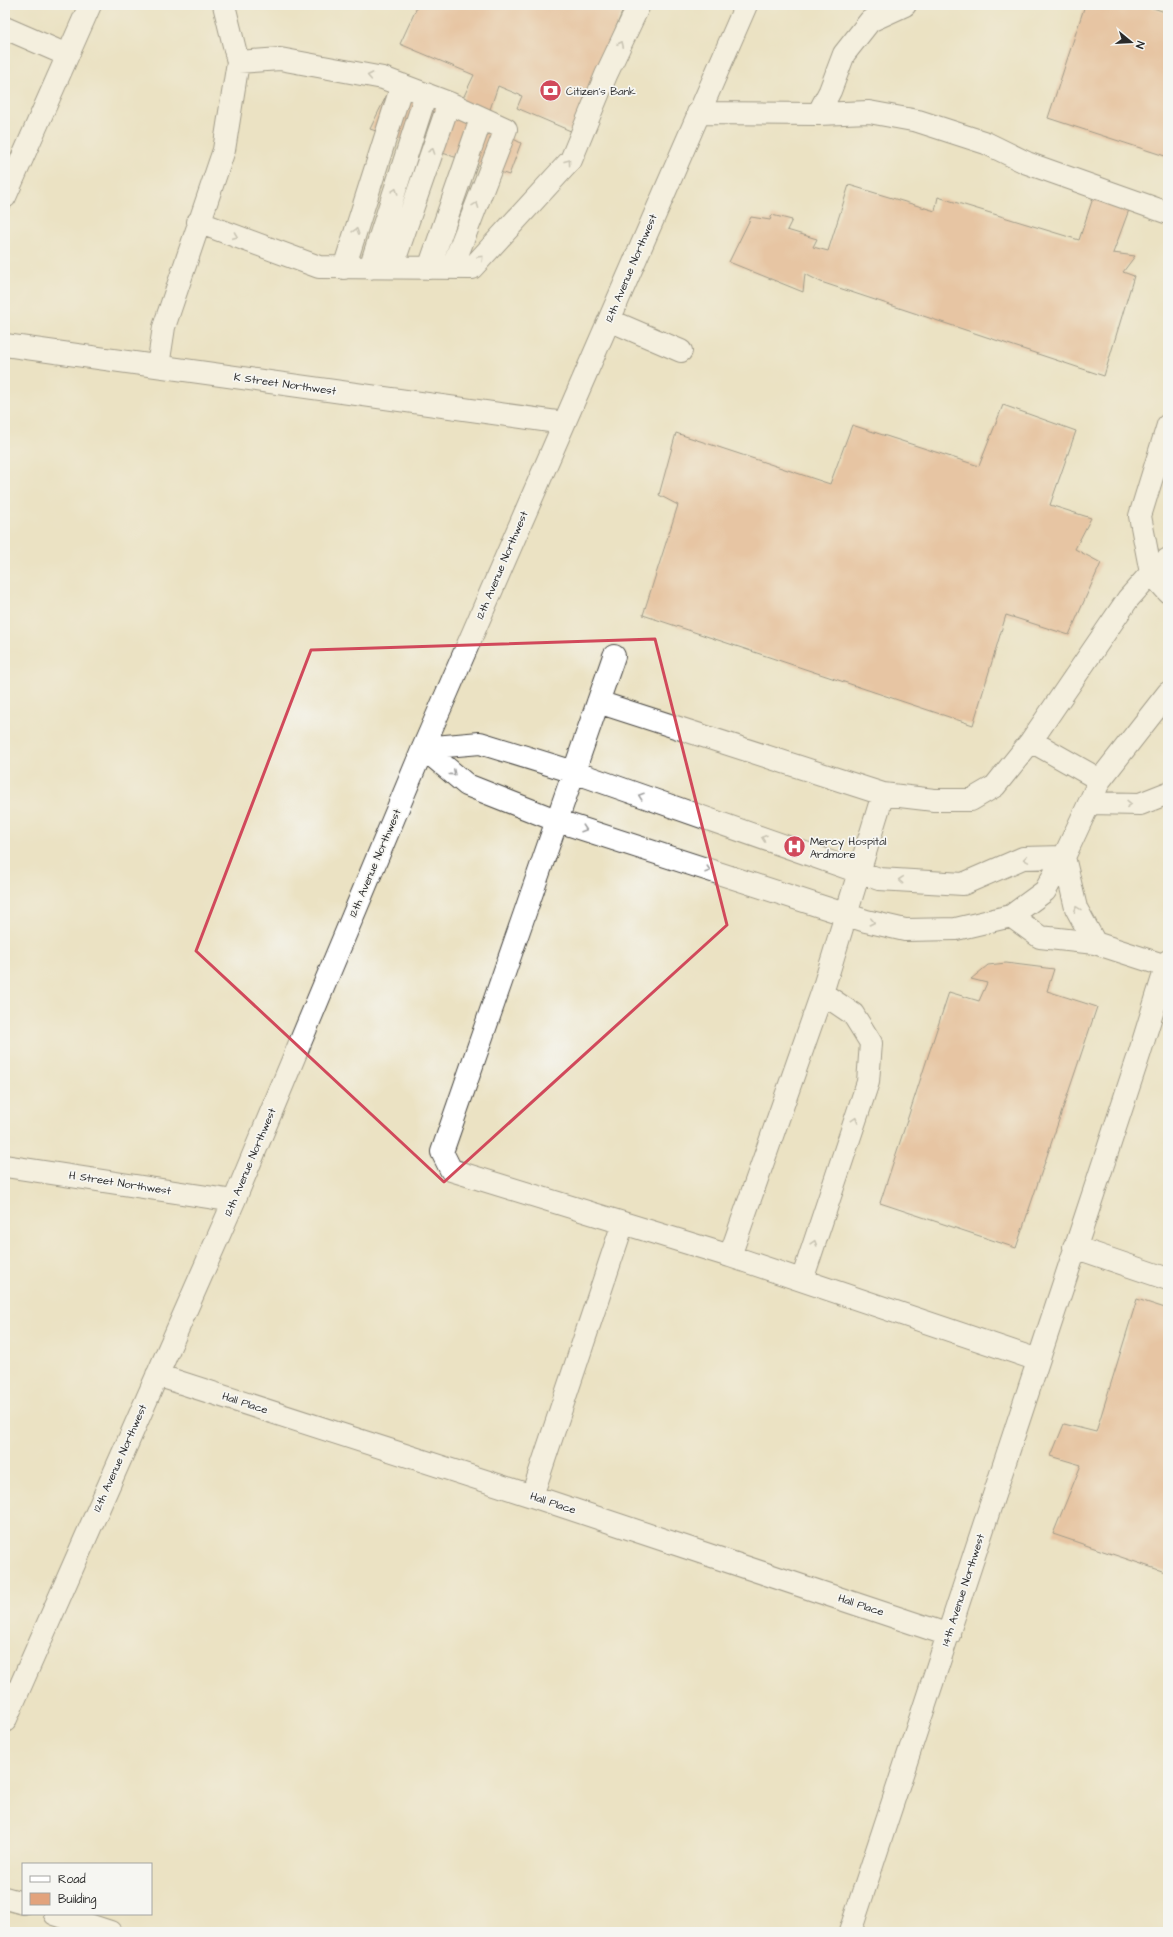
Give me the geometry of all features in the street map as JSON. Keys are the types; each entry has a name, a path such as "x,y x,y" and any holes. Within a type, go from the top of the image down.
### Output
{"street":[{"path":"5,197 90,5"},
{"path":"158,366 164,327 198,222 224,150 238,62 224,5"},
{"path":"198,222 319,268 472,268 571,160 606,75 639,5"},
{"name":"12th Avenue Northwest","path":"5,1721 156,1375 234,1201 423,748 746,5"},
{"path":"818,114 830,91 844,54 870,21 905,5"},
{"path":"5,28 67,55"},
{"path":"238,62 280,59 383,78 449,103 481,119 506,129 452,268"},
{"path":"344,268 402,86"},
{"path":"370,268 426,94"},
{"path":"392,267 449,103"},
{"path":"698,113 818,114 869,112 918,121 986,143 1027,163 1164,209"},
{"path":"429,268 481,119"},
{"path":"609,320 681,351"},
{"name":"K Street Northwest","path":"5,345 564,423"},
{"path":"1168,425 1140,516 1151,573 1168,592"},
{"path":"598,702 883,794 934,800 971,800 995,786 1031,741 1128,599 1151,573 1168,560"},
{"path":"614,656 442,1152 451,1170 730,1256 1038,1360"},
{"path":"423,748 467,785 558,820 845,915 905,930 956,929 1011,916 1045,891 1064,857 1100,780 1168,693"},
{"path":"1031,741 1100,780"},
{"path":"423,748 480,743 574,772 879,879 964,884 1023,858 1064,857"},
{"path":"1090,803 1140,804 1168,793"},
{"path":"730,1256 822,993 883,794"},
{"path":"1064,857 1076,908 1095,943"},
{"path":"1011,916 1040,937 1095,943 1167,963"},
{"name":"14th Avenue Northwest","path":"850,1932 949,1635 1074,1247 1139,1055 1167,963"},
{"path":"802,1280 868,1082 871,1043 853,1014 822,993"},
{"name":"H Street Northwest","path":"5,1166 234,1201"},
{"path":"532,1496 623,1222"},
{"path":"1074,1247 1167,1275"},
{"name":"Hall Place","path":"156,1375 532,1496 949,1635"},
{"path":"5,1898 22,1903"},
{"path":"58,1915 110,1932"}],"highlighted area":[{"path":"655,639 727,925 444,1182 196,951 311,650"}],"building":[{"name":"Citizen's Bank","path":"418,5 625,5 573,132 517,108 522,96 498,86 485,124 521,143 509,175 370,129 395,78 456,113 474,75 400,44"},
{"path":"1085,5 1144,5 1168,13 1168,157 1048,118"},
{"path":"849,185 935,211 938,197 1079,240 1094,195 1130,207 1113,253 1135,256 1123,272 1134,276 1104,376 821,282 805,274 803,292 729,262 751,217 770,220 772,215 792,220 787,230 817,239 813,247 828,251"},
{"path":"1003,405 1076,431 1050,505 1091,518 1075,549 1101,563 1069,635 1006,615 973,725 643,615 678,505 659,495 676,433 830,484 852,425 979,466"},
{"path":"1006,963 1054,969 1047,991 1097,1007 1016,1248 880,1203 949,992 979,1001 987,983 971,979 988,965"},
{"path":"1137,1299 1168,1309 1168,1573 1053,1534 1081,1465 1051,1456 1064,1424 1096,1432"}],"place":[{"name":"Citizen's Bank","path":"550,91"},
{"name":"Mercy Hospital Ardmore","path":"794,847"}]}
